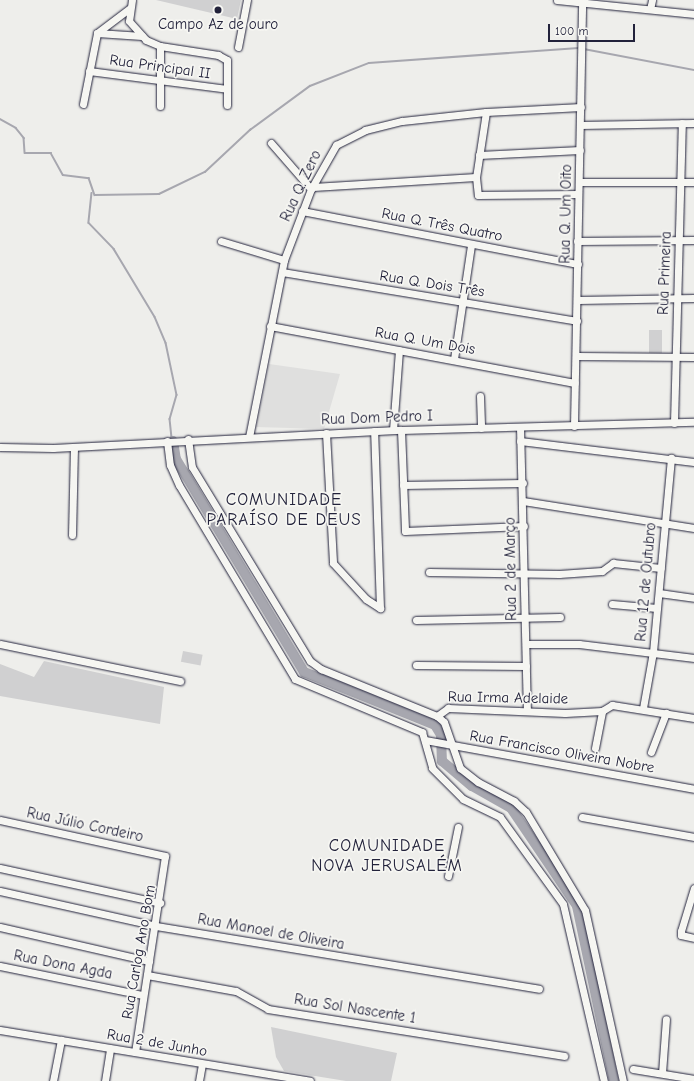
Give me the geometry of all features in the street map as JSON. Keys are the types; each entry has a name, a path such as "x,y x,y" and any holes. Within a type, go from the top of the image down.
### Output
{"street":[{"path":"132,0 129,21 142,36 160,46 223,56 227,60 227,105"},
{"path":"238,47 247,0"},
{"path":"557,0 582,3 608,3 694,14"},
{"path":"650,9 652,0"},
{"name":"Rua Q. Um Oito","path":"574,426 578,300 577,241 578,194 580,182 580,53 582,3"},
{"path":"83,104 97,33 130,8"},
{"path":"97,33 142,36"},
{"path":"160,46 160,106"},
{"name":"Rua Principal II","path":"89,71 160,82 227,89"},
{"name":"Rua Q. Zero","path":"249,437 284,260 312,188 332,151 350,136 402,121 486,112 580,108"},
{"path":"486,112 476,178 476,191 483,197 578,194"},
{"name":"Rua Primeira","path":"674,423 682,123"},
{"path":"580,125 694,123"},
{"path":"271,143 312,188 476,178"},
{"path":"479,155 580,150"},
{"path":"580,182 694,182"},
{"name":"Rua Q. Três Quatro","path":"302,211 471,245 578,264"},
{"path":"577,241 694,240"},
{"path":"220,241 284,260"},
{"path":"454,360 471,245"},
{"name":"Rua Q. Dois Três","path":"282,272 577,321"},
{"path":"578,300 694,298"},
{"name":"Rua Q. Um Dois","path":"270,326 575,383"},
{"path":"393,430 398,350"},
{"path":"576,356 694,357"},
{"path":"480,396 481,428"},
{"name":"Rua Dom Pedro I","path":"0,447 74,447 185,439 393,430 694,422"},
{"name":"Rua 2 de Março","path":"520,427 523,483 523,575 527,710"},
{"path":"401,430 405,531 524,526"},
{"path":"326,433 333,564 366,599 375,606 382,606 374,431"},
{"path":"185,439 192,467 310,661 321,669 437,716 444,722 448,744 455,760 467,774 514,801 526,812 582,903 623,1081"},
{"path":"167,441 170,465 179,485 292,675 301,683 422,732 432,768 463,799 500,817 563,904 604,1081"},
{"path":"520,441 671,458 694,462"},
{"path":"72,535 74,447"},
{"name":"Rua 12 de Outubro","path":"643,708 653,652 671,458"},
{"path":"403,485 523,483"},
{"path":"523,501 694,528"},
{"path":"429,572 523,575 602,571 613,563 661,568"},
{"path":"659,593 694,598"},
{"path":"612,604 657,608"},
{"path":"416,620 525,619 560,617"},
{"path":"0,644 180,681"},
{"path":"526,644 653,652 694,658"},
{"path":"416,665 526,666"},
{"name":"Rua Irma Adelaide","path":"437,716 448,708 602,711 612,705 643,708 694,718"},
{"path":"595,748 602,711"},
{"path":"651,752 666,712"},
{"name":"Rua Francisco Oliveira Nobre","path":"425,740 694,789"},
{"path":"582,817 694,837"},
{"name":"Rua Júlio Cordeiro","path":"0,820 164,856"},
{"path":"448,876 458,826"},
{"name":"Rua Carlog Ano Bom","path":"135,1052 143,995 160,903 164,856"},
{"path":"0,868 160,903"},
{"path":"694,888 681,931 681,935 694,938"},
{"name":"Rua Manoel de Oliveira","path":"0,891 156,926 539,989"},
{"path":"0,927 150,961"},
{"name":"Rua Dona Agda","path":"0,966 143,995"},
{"name":"Rua Sol Nascente 1","path":"147,975 236,991 268,1009 564,1056"},
{"path":"662,1073 666,1019"},
{"name":"Rua 2 de Junho","path":"0,1030 259,1073 285,1079 310,1081"},
{"path":"53,1081 61,1040"},
{"path":"105,1081 110,1048"},
{"path":"199,1081 202,1064"},
{"path":"633,1069 694,1079"},
{"path":"257,1081 259,1073"}],"shaded area":[{"name":"Campo Az de ouro","path":"156,0 241,0 237,19"},
{"path":"649,330 662,330 662,353 649,353"},
{"path":"269,364 340,374 324,429 256,427"},
{"path":"183,651 203,655 201,666 181,662"},
{"path":"44,661 164,687 160,724 0,696 0,664 34,677"},
{"path":"271,1027 397,1053 391,1081 346,1081 284,1071 276,1057"}],"waterway":[{"path":"0,119 16,128 24,138 25,153 51,153 63,175 89,178 95,195 159,194 205,172 250,130 310,86 369,63 578,48"},
{"path":"584,49 694,70"},
{"path":"92,193 89,223 114,249 155,317 166,343 177,395 170,419 172,439"},
{"path":"173,441 176,459 304,672 435,725 441,735 442,761 472,786 511,808 577,906 614,1081"}],"place":[{"name":"Campo Az de ouro","path":"218,10"}],"district":[{"name":"COMUNIDADE PARAÍSO DE DEUS","path":"284,510"},
{"name":"COMUNIDADE NOVA JERUSALÉM","path":"387,856"}]}
